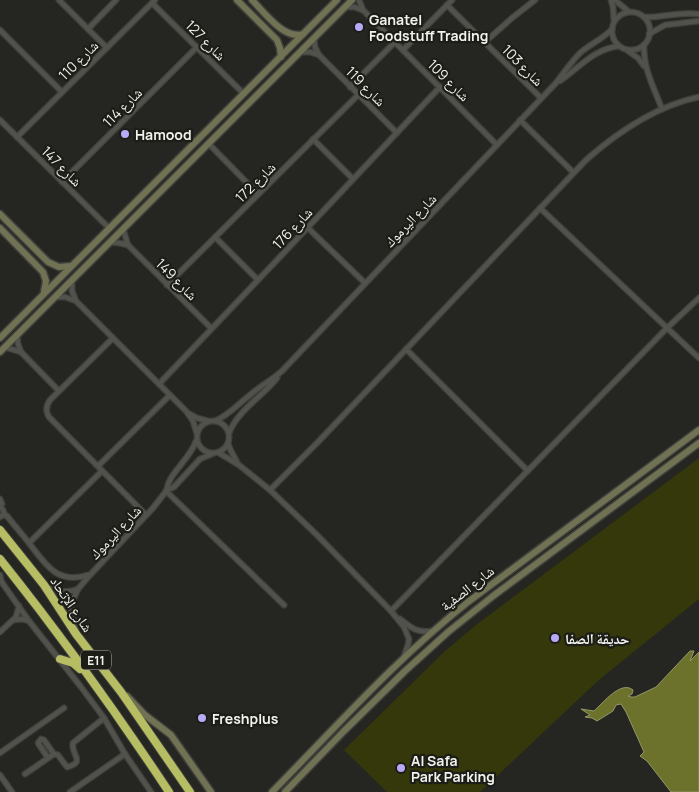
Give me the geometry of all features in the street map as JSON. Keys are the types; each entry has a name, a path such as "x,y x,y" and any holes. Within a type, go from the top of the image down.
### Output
{"highway":[{"name":"شارع الإتحاد","path":"0,530 44,585 76,634 121,692 190,792"},
{"name":"شارع الإتحاد","path":"0,559 94,683 170,792"},
{"path":"60,659 73,663 88,680 94,683"}],"main road":[{"path":"237,0 276,40 280,48 281,57"},
{"path":"252,0 286,33 296,35 304,33"},
{"path":"0,338 337,0"},
{"path":"2,350 351,1"},
{"path":"256,19 262,17 264,12"},
{"path":"232,106 232,111 236,114 239,113"},
{"path":"0,214 48,262 65,267 71,266"},
{"path":"116,221 123,229"},
{"path":"0,228 40,268 46,285 44,293"},
{"path":"32,260 38,258 39,253"},
{"name":"شارع الصفية","path":"272,792 403,658 432,631 468,602 699,430"},
{"name":"شارع الصفية","path":"285,792 398,677 448,632 699,443"},
{"path":"121,692 171,735 211,792"}],"street":[{"path":"59,0 107,48"},
{"path":"88,29 116,0"},
{"name":"شارع 109","path":"359,0 363,10 497,144"},
{"path":"403,50 452,0"},
{"path":"485,42 535,0"},
{"path":"613,0 629,12"},
{"path":"613,0 614,22 612,29 614,40 619,46 638,58 646,69"},
{"name":"شارع 127","path":"154,1 244,94"},
{"name":"شارع 110","path":"17,137 154,1"},
{"name":"شارع 103","path":"447,4 541,98"},
{"path":"345,8 354,7 363,10"},
{"path":"614,22 620,15 629,12 634,12 644,17 684,13 699,14"},
{"path":"644,17 649,25 649,34 644,45 646,69 662,109"},
{"path":"649,34 665,25 699,21"},
{"name":"شارع اليرموك","path":"229,433 236,419 264,392 555,84 580,53 612,29"},
{"path":"0,30 62,92"},
{"name":"شارع 119","path":"314,38 315,47 319,55 397,133"},
{"path":"350,87 395,42"},
{"path":"627,50 636,49 644,45"},
{"name":"شارع اليرموك","path":"555,84 598,52 619,46"},
{"name":"شارع 114","path":"62,182 197,47"},
{"path":"300,52 310,52 319,55"},
{"name":"شارع 176","path":"159,384 440,87"},
{"name":"شارع 172","path":"167,284 358,95"},
{"path":"270,490 318,442 573,172 600,148 630,126 662,109 699,96"},
{"name":"شارع 147","path":"0,120 109,228"},
{"path":"520,120 573,172"},
{"path":"313,139 353,179"},
{"path":"209,144 258,194"},
{"path":"540,208 699,358"},
{"path":"308,228 366,283"},
{"name":"شارع 149","path":"123,229 128,245 211,328"},
{"path":"215,237 258,280"},
{"path":"110,242 128,245"},
{"path":"72,280 72,291 76,301 186,411 197,418 224,425 230,438 226,448 219,453 212,454 200,447 192,421 186,411"},
{"path":"54,298 65,297 76,301"},
{"path":"393,613 528,471 667,328 699,298"},
{"path":"17,335 20,352"},
{"path":"113,338 59,391 46,407 47,414 146,515"},
{"path":"2,350 13,349 20,352 59,391"},
{"path":"406,349 528,471"},
{"name":"شارع اليرموك","path":"212,421 225,416 247,396 282,371"},
{"path":"98,466 170,395"},
{"path":"197,436 202,426 212,421"},
{"name":"شارع اليرموك","path":"166,491 168,481 192,452 197,436"},
{"path":"228,444 239,465"},
{"path":"219,453 239,465 270,490 393,613 412,629 422,632 432,631"},
{"name":"شارع اليرموك","path":"76,634 71,608 78,589 166,491 174,487 200,459 212,454"},
{"path":"29,543 102,471"},
{"path":"166,491 284,606"},
{"path":"0,499 2,502 0,506 3,510 2,516 8,518 44,563 56,574 73,578 90,575"},
{"path":"0,575 0,580 104,718 151,792"},
{"path":"44,585 66,593 78,589"},
{"path":"0,632 14,620 19,606"},
{"path":"393,613 409,638 403,658"},
{"path":"14,620 30,621"},
{"path":"0,753 64,708"},
{"path":"48,758 38,743 41,739 44,740 54,754 58,755 67,767 75,764 78,758 72,748 73,742 104,718"},
{"path":"25,774 54,754"},
{"path":"70,792 126,754"},
{"path":"0,775 12,792"}],"shaded area":[{"name":"حديقة الصفا","path":"699,458 699,599 600,679 480,792 387,792 344,750 445,651 476,625"},
{"path":"690,651 694,651 690,661 699,652 699,792 671,792 647,761 640,756 644,752 621,704 616,705 613,711 597,721 585,717 590,715 581,709 594,711 612,694 623,688 633,690 632,694 628,696 635,697 656,687"}],"place":[{"name":"Ganatel Foodstuff Trading","path":"359,27"},
{"name":"Hamood","path":"125,134"},
{"name":"حديقة الصفا","path":"555,638"},
{"name":"Freshplus","path":"202,718"},
{"name":"Al Safa Park Parking","path":"401,768"}]}
